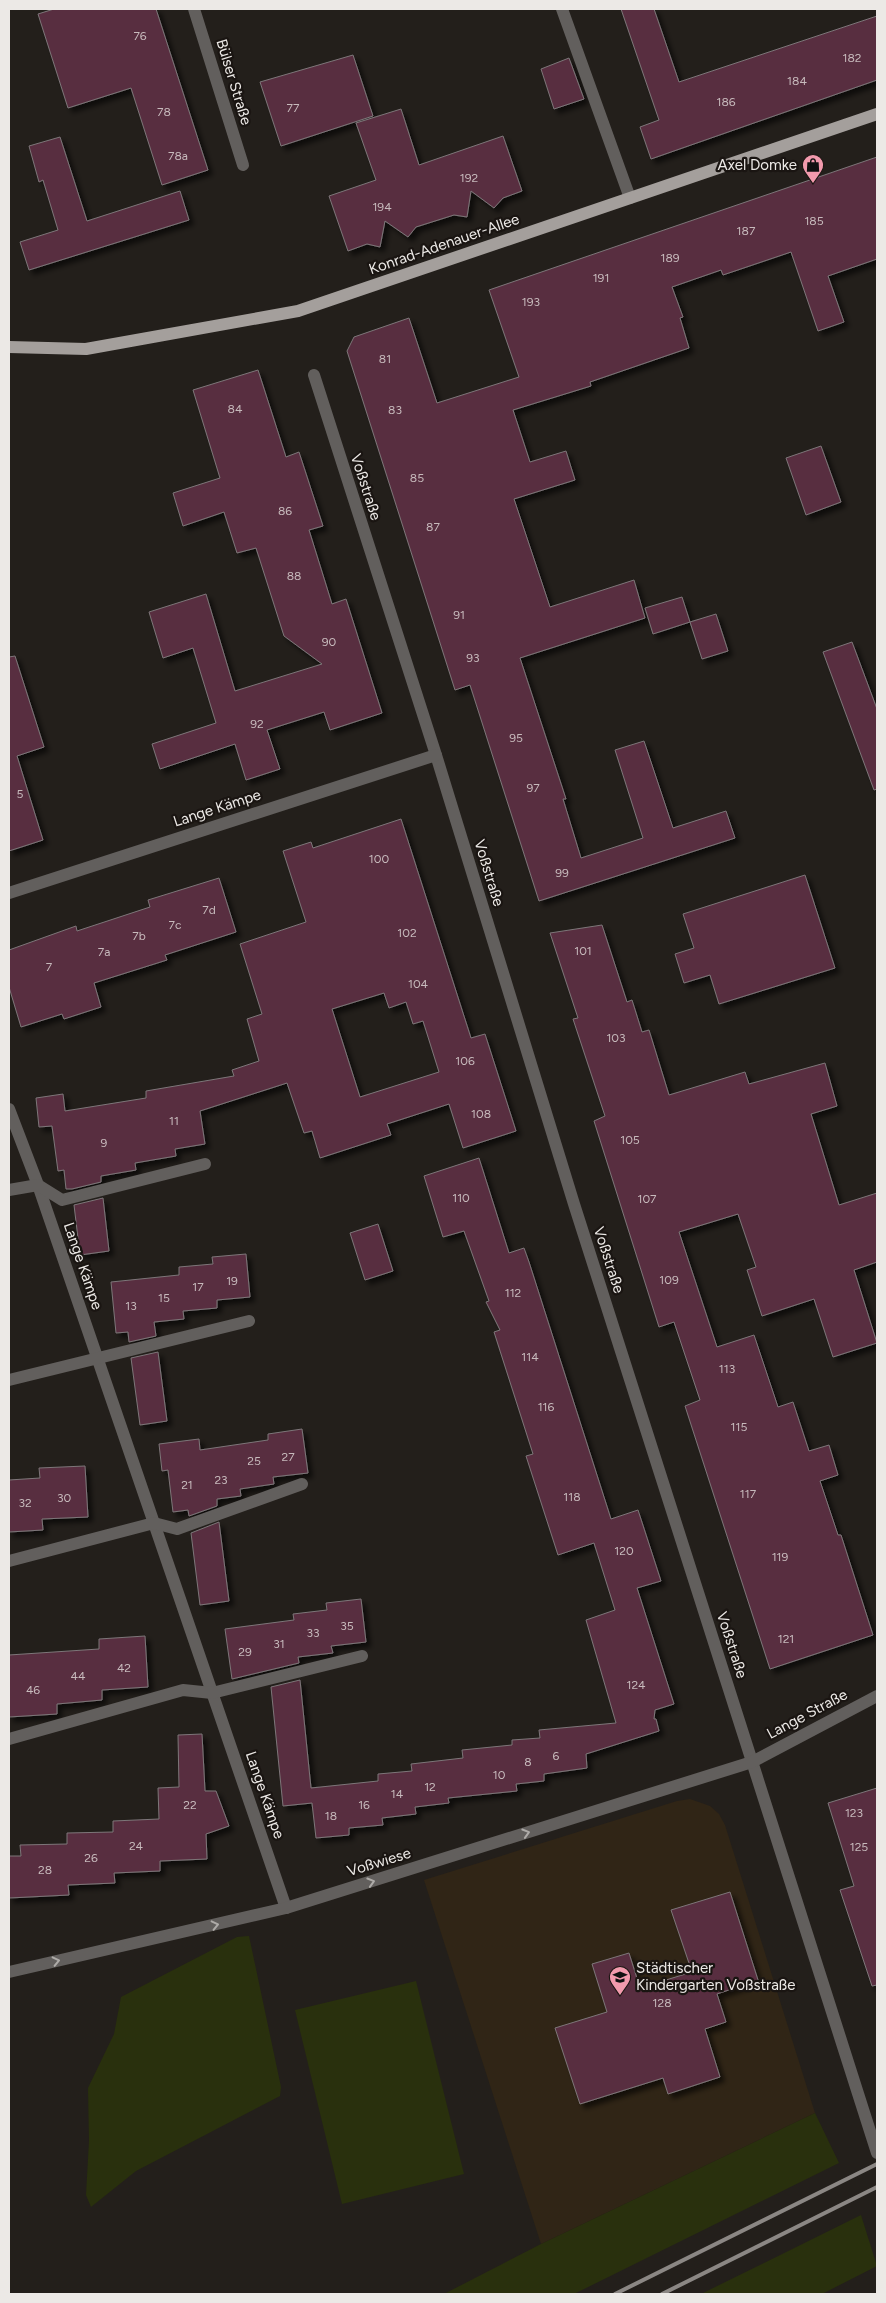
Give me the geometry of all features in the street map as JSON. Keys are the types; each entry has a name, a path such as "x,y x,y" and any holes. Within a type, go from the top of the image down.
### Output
{"main road":[{"name":"Konrad-Adenauer-Allee","path":"9,347 86,349 298,311 877,114"}],"street":[{"name":"Bülser Straße","path":"194,9 243,165"},
{"path":"562,9 630,198"},
{"name":"Voßstraße","path":"314,375 436,755 574,1204 876,2150"},
{"name":"Lange Kämpe","path":"9,893 436,755"},
{"name":"Lange Kämpe","path":"9,1109 38,1185 286,1908"},
{"path":"9,1190 38,1185 62,1200 205,1164"},
{"path":"9,1380 249,1321"},
{"path":"9,1561 154,1523 177,1529 302,1484"},
{"path":"9,1739 183,1690 212,1693 362,1656"},
{"name":"Lange Straße","path":"752,1762 877,1696"},
{"name":"Voßwiese","path":"9,1972 286,1908 752,1762"}],"shaded area":[{"name":"Städtischer Kindergarten Voßstraße","path":"690,1799 710,1806 719,1814 725,1825 815,2113 541,2244 424,1880 677,1801"}],"green space":[{"path":"249,1936 281,2087 280,2096 136,2171 91,2207 86,2195 89,2141 88,2088 114,2034 121,1997 237,1937"},
{"path":"416,1981 464,2174 342,2204 295,2010"},
{"path":"815,2113 839,2163 574,2294 444,2294 541,2244"},
{"path":"861,2215 877,2266 822,2294 701,2294"}],"building":[{"path":"54,9 156,9 208,170 162,185 131,88 68,108 38,14"},
{"path":"621,9 654,9 679,82 877,16 877,80 651,159 640,127 659,120"},
{"path":"353,55 373,116 281,146 260,82"},
{"path":"569,58 584,99 554,109 541,69"},
{"path":"401,109 419,165 503,136 522,191 503,198 494,208 471,191 467,217 454,215 416,227 408,237 385,221 380,247 367,244 348,251 329,196 376,180 356,123"},
{"path":"60,137 87,221 180,191 189,220 29,270 20,242 58,230 43,180 39,182 29,146"},
{"path":"877,157 877,259 828,276 844,322 818,331 791,252 723,275 721,270 672,287 683,317 680,318 689,348 590,382 591,386 513,410 530,462 566,451 575,480 514,499 550,607 634,580 645,618 520,658 566,799 563,799 581,858 643,838 615,750 644,741 673,828 726,811 735,838 539,901 470,685 455,690 347,351 354,337 409,318 437,403 519,377 489,290"},
{"path":"258,370 286,457 299,452 323,526 309,530 332,604 346,599 382,713 330,730 324,712 267,730 280,769 246,780 235,744 160,769 152,744 216,723 193,648 163,658 149,612 206,594 235,691 322,664 284,636 256,548 237,553 224,512 183,526 173,493 220,478 193,390"},
{"path":"821,446 841,502 806,515 786,458"},
{"path":"682,597 690,622 653,634 645,608"},
{"path":"716,614 728,651 702,659 690,622"},
{"path":"852,642 877,709 877,789 874,790 823,652"},
{"path":"15,656 44,747 17,756 43,840 9,851 9,657"},
{"path":"401,819 471,1038 485,1034 516,1131 463,1148 449,1104 387,1124 391,1135 320,1158 312,1131 304,1133 287,1083 200,1111 205,1144 175,1149 176,1156 135,1163 136,1170 101,1176 101,1182 66,1189 64,1170 58,1171 52,1126 39,1127 36,1098 63,1094 65,1111 146,1098 146,1091 234,1076 232,1070 259,1061 247,1019 262,1014 240,944 306,922 283,851 311,842 313,848","holes":["384,993 389,1008 406,1002 413,1024 423,1021 439,1072 360,1097 332,1009"]},
{"path":"805,875 835,968 719,1004 710,975 684,983 675,954 694,948 683,914"},
{"path":"219,878 236,932 165,955 167,960 94,983 101,1007 64,1019 62,1014 21,1027 9,987 9,950 76,926 77,931 150,907 148,900"},
{"path":"602,925 627,1002 632,1000 642,1032 649,1030 669,1095 745,1072 749,1084 825,1063 837,1106 811,1114 839,1205 877,1193 877,1262 854,1270 877,1343 833,1357 814,1299 762,1316 747,1270 756,1267 738,1214 679,1232 717,1347 754,1335 778,1407 793,1402 809,1451 829,1445 838,1475 820,1481 838,1535 841,1535 873,1635 770,1669 685,1406 700,1400 674,1322 659,1327 594,1121 605,1116 573,1019 578,1018 550,933"},
{"path":"479,1158 509,1253 524,1248 611,1519 638,1510 661,1581 637,1588 674,1704 655,1710 654,1719 656,1719 659,1731 586,1754 587,1768 544,1774 544,1781 516,1784 517,1791 448,1798 449,1803 415,1807 416,1814 382,1818 383,1825 349,1828 349,1835 316,1838 312,1803 283,1806 271,1687 300,1680 311,1788 378,1781 378,1774 412,1771 411,1764 463,1758 462,1750 512,1745 512,1740 540,1738 539,1730 616,1723 586,1620 615,1610 594,1543 558,1555 526,1456 533,1454 494,1332 500,1330 486,1302 489,1301 464,1231 443,1237 424,1176"},
{"path":"103,1198 109,1251 80,1255 74,1205"},
{"path":"378,1224 393,1271 365,1280 350,1233"},
{"path":"246,1254 250,1297 217,1300 217,1308 183,1311 184,1319 154,1322 156,1336 129,1342 128,1332 116,1333 111,1282 179,1275 179,1267 213,1264 212,1257"},
{"path":"158,1352 167,1421 140,1425 131,1358"},
{"path":"302,1429 308,1473 273,1477 274,1484 240,1489 241,1496 217,1499 217,1506 189,1516 188,1510 173,1512 168,1470 162,1471 159,1444 199,1439 200,1450 268,1440 268,1434"},
{"path":"85,1466 88,1517 42,1519 43,1530 9,1532 9,1480 40,1478 39,1468"},
{"path":"219,1522 229,1601 200,1605 191,1533"},
{"path":"361,1599 366,1642 331,1646 333,1653 298,1657 299,1663 232,1679 225,1629 294,1620 293,1614 327,1610 326,1603"},
{"path":"145,1636 148,1687 102,1690 102,1700 57,1704 57,1714 9,1717 9,1655 99,1649 99,1639"},
{"path":"202,1734 205,1791 216,1791 229,1826 206,1834 207,1859 160,1861 160,1871 114,1873 115,1883 68,1885 69,1895 9,1898 9,1856 21,1856 20,1845 67,1844 67,1833 113,1832 113,1821 159,1819 158,1788 179,1787 178,1735"},
{"path":"877,1788 877,1985 872,1986 840,1890 854,1886 828,1803"},
{"path":"730,1892 758,1980 717,1994 726,2022 705,2029 720,2077 668,2094 663,2078 580,2104 555,2028 607,2012 592,1964 629,1953 640,1988 692,1972 671,1910"}],"railway":[{"path":"615,2294 877,2164"},
{"path":"662,2294 877,2187"}],"place":[{"name":"Axel Domke","path":"813,184"},
{"name":"Städtischer Kindergarten Voßstraße","path":"620,1996"}]}
